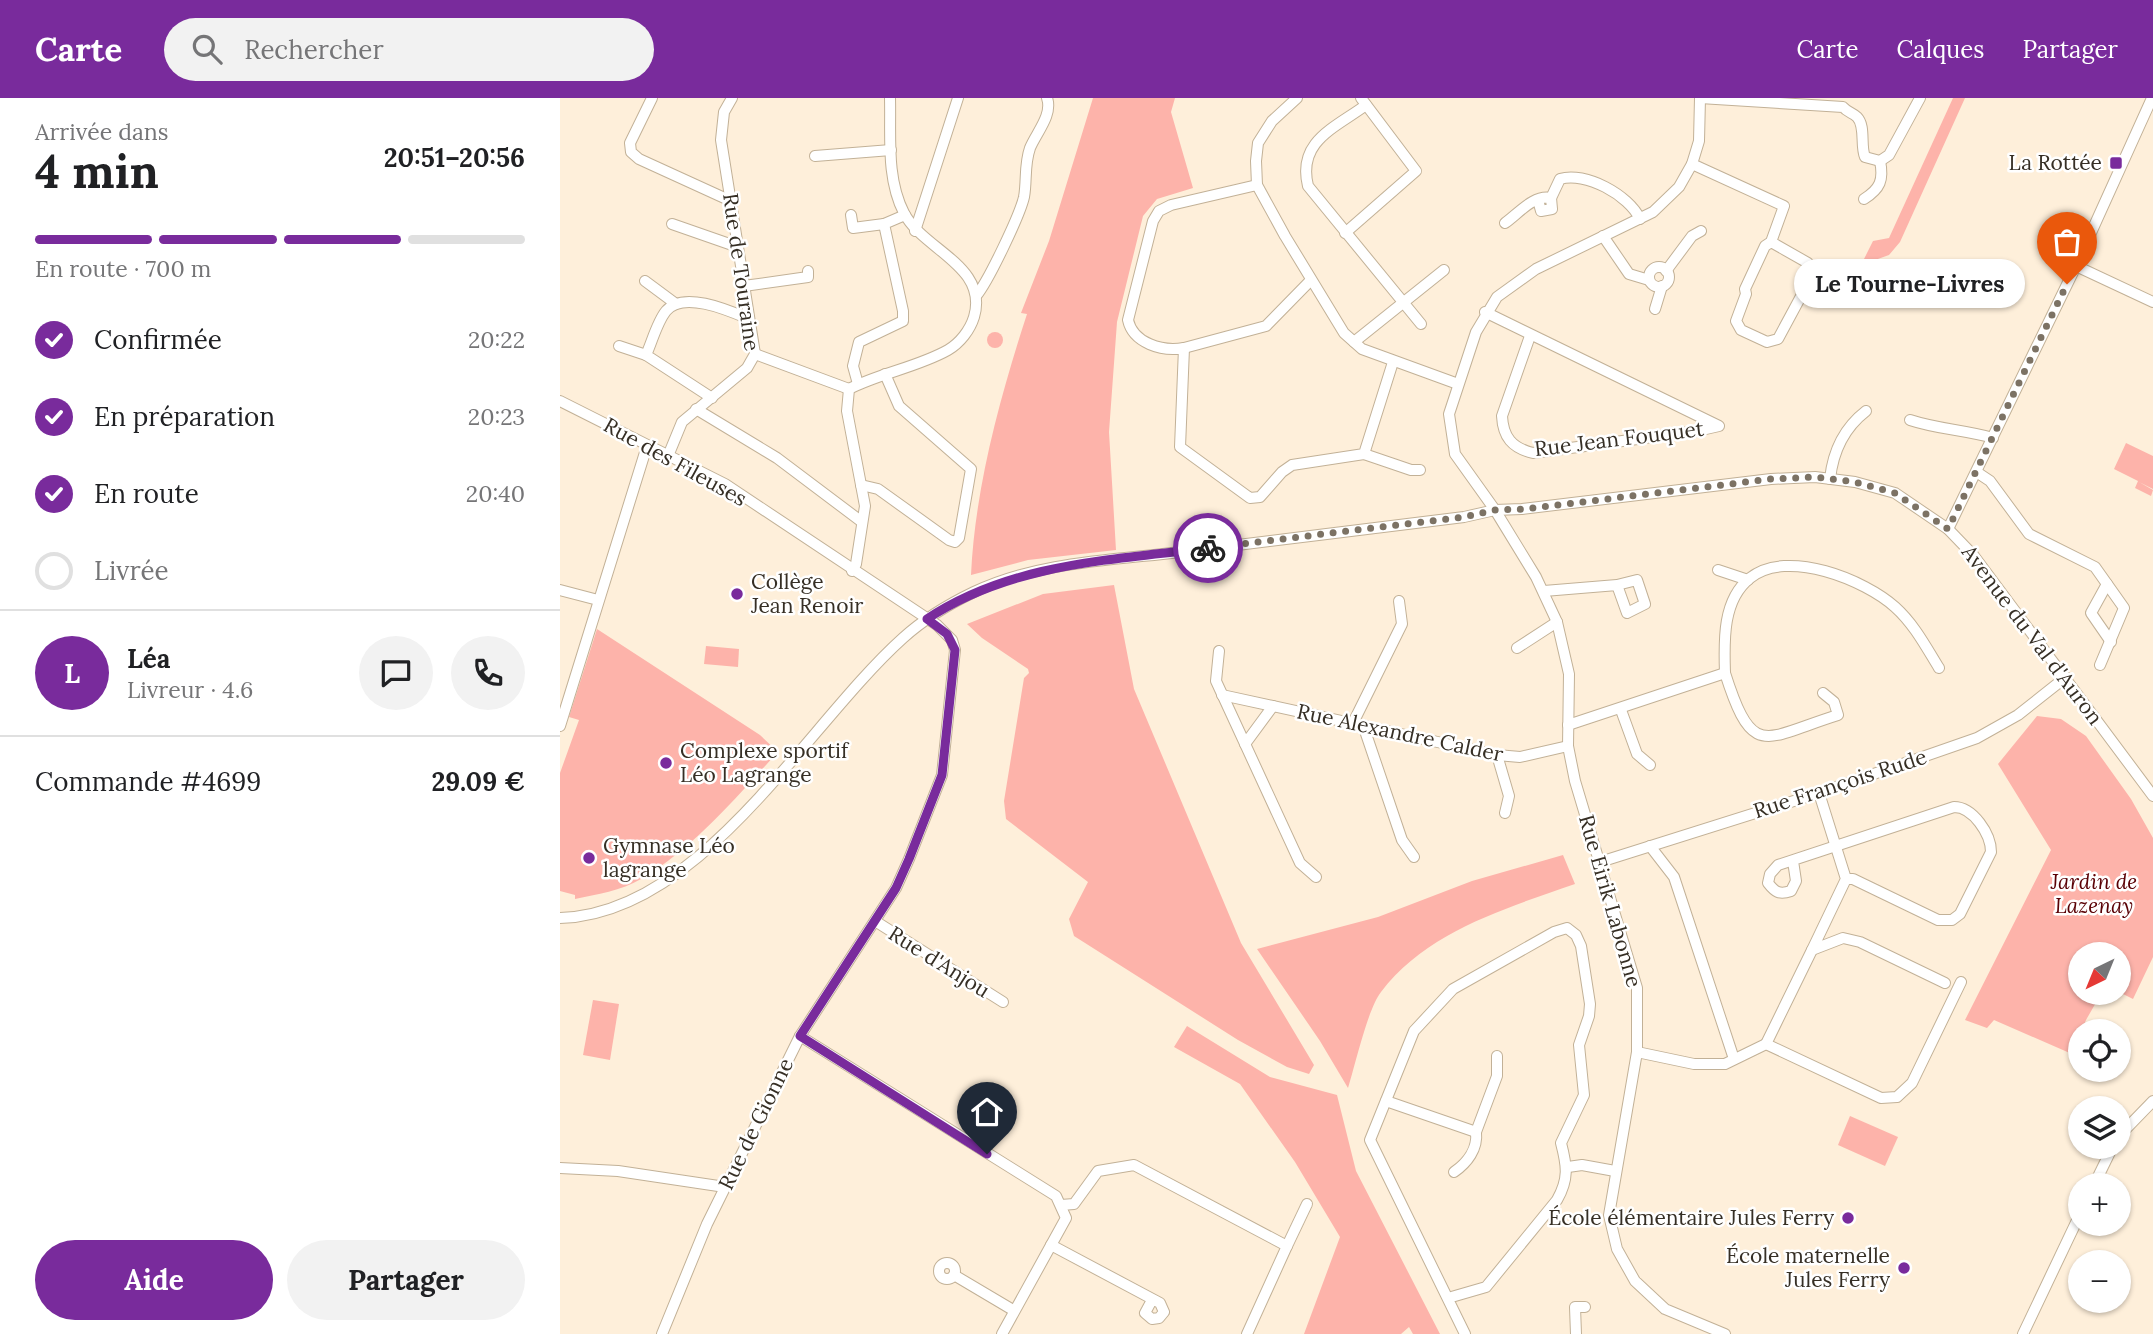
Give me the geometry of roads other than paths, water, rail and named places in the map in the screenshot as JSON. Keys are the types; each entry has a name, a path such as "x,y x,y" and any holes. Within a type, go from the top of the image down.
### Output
{"street":[{"path":"652,98 630,144 631,152 639,159 731,201"},
{"name":"Rue de Touraine","path":"668,456 682,422 747,368 755,354 722,140 724,112 733,98"},
{"path":"755,354 853,386 948,350 972,323 976,296 968,276 915,231 905,215 893,180 890,98"},
{"path":"915,231 958,98"},
{"path":"976,296 987,283 1024,198 1025,166 1049,110 1048,98"},
{"path":"1297,98 1272,121 1258,143 1257,185 1344,333 1362,349 1458,384"},
{"path":"1485,312 1497,297 1521,278 1640,219 1663,203 1679,187 1692,164 1699,141 1700,98 1843,103 1861,123 1861,150 1865,157 1880,161 1889,155 1920,98"},
{"path":"1948,529 1978,473 2076,266 2152,98"},
{"path":"1345,233 1416,171 1415,165 1363,101 1309,149 1304,168 1308,186 1345,233 1422,324"},
{"path":"815,156 891,150"},
{"path":"1864,199 1876,191 1883,176 1880,161"},
{"path":"1692,164 1784,206 1770,242 1765,246 1745,289 1736,321 1741,330 1767,342 1779,339 1813,274 1808,263 1770,242"},
{"path":"1505,223 1529,203 1538,200 1538,206 1548,212 1554,203 1551,198 1560,179 1588,179 1628,203 1640,219"},
{"path":"1257,185 1171,205 1160,211 1153,221 1128,320 1131,331 1139,340 1173,350 1266,326 1311,280"},
{"path":"851,215 853,228 884,224 905,215"},
{"path":"672,224 738,247"},
{"path":"852,571 856,564 865,506 847,411 853,386 853,366 859,342 900,324 904,316 884,224"},
{"path":"1655,309 1662,286 1668,280 1666,271 1692,236 1701,231"},
{"path":"1603,236 1629,274 1649,280 1656,287 1662,286"},
{"path":"2076,266 2153,302"},
{"path":"1649,280 1654,268 1666,271"},
{"path":"1354,342 1444,270"},
{"path":"744,286 808,277 808,271"},
{"path":"645,281 676,304"},
{"path":"646,355 667,309 676,304 714,305 749,319"},
{"name":"Rue Jean Fouquet","path":"1485,312 1719,426 1533,453 1521,450 1507,436 1502,416 1530,336"},
{"name":"Rue Eirik Labonne","path":"1485,312 1449,414 1455,454 1495,510 1544,592 1557,622 1569,674 1568,746 1575,781 1636,988 1637,1052 1609,1215 1617,1249 1635,1281 1665,1309 1725,1334"},
{"path":"619,346 646,355 712,398"},
{"path":"1184,348 1180,447 1250,498 1260,497 1282,472 1293,465 1364,454 1411,470 1420,470"},
{"path":"1364,454 1393,362"},
{"path":"861,485 878,489 949,540 955,542 959,538 971,469 904,412 885,374"},
{"name":"Rue des Fileuses","path":"560,401 725,484 927,619"},
{"path":"696,410 777,458 862,522"},
{"path":"1830,479 1836,450 1851,422 1866,411"},
{"path":"1910,420 1932,428 1957,428 1993,438"},
{"path":"560,726 647,446"},
{"path":"1978,473 1990,481 2029,534 2095,566 2124,608 2100,666"},
{"name":"Avenue du Val d'Auron","path":"560,918 597,913 623,905 649,892 694,862 901,640 927,619 975,591 1002,581 1073,565 1464,517 1495,510 1525,509 1771,479 1830,479 1895,493 1948,529 1997,583 2153,796"},
{"path":"1823,693 1834,702 1838,715 1774,737 1759,735 1745,726 1725,673 1723,629 1735,598 1748,580 1775,568 1799,568 1839,574 1861,583 1897,608 1916,630 1939,668"},
{"path":"1718,570 1748,580"},
{"path":"2107,584 2091,613 2111,642"},
{"path":"1544,592 1618,585"},
{"path":"560,590 598,600"},
{"path":"1399,601 1402,624 1358,724 1402,840 1415,857"},
{"name":"Rue de Gionne","path":"662,1334 725,1187 800,1036 896,888 909,859 944,764 955,650 947,634 927,619"},
{"path":"1517,648 1557,622"},
{"path":"1219,651 1216,681 1222,695 1300,863 1316,877"},
{"path":"1568,725 1621,710 1725,673"},
{"name":"Rue François Rude","path":"1600,862 1819,793 1977,738 2018,715 2066,677"},
{"name":"Rue Alexandre Calder","path":"1222,695 1497,755 1520,757 1568,746"},
{"name":"Rue Alexandre Calder","path":"1245,744 1273,706"},
{"path":"1621,710 1637,754 1650,765"},
{"path":"1497,755 1509,796 1505,813"},
{"path":"1637,1052 1694,1064 1725,1064 1766,1044 1846,879 1819,793"},
{"path":"1793,861 1954,807 1964,807 1969,811 1991,844 1991,852 1960,914 1952,920 1938,920 1853,879 1846,879"},
{"path":"1650,846 1674,877 1734,1059"},
{"name":"Rue d'Anjou","path":"875,921 1003,1002"},
{"path":"1448,1298 1486,1287 1557,1200 1566,1185 1568,1167 1561,1143 1584,1096 1579,1045 1589,1016 1590,1003 1581,946 1576,935 1567,928 1554,932 1453,989 1414,1031 1370,1140 1465,1334"},
{"path":"1812,950 1843,938 1860,942 1945,983"},
{"path":"1766,1044 1881,1098 1896,1097 1912,1083 1961,982"},
{"path":"800,1036 1056,1196 1066,1218 1002,1334"},
{"path":"1454,1172 1466,1163 1477,1141 1476,1132 1497,1076 1497,1056"},
{"path":"1386,1101 1476,1132"},
{"path":"2131,1124 2153,1101"},
{"path":"1061,1205 1074,1204 1098,1171 1134,1165 1287,1246"},
{"path":"1568,1167 1582,1165 1615,1171"},
{"path":"560,1168 618,1171 725,1187"},
{"path":"1247,1334 1307,1204"},
{"path":"2024,1334 2070,1236"},
{"path":"1051,1245 1152,1300"},
{"path":"954,1275 1013,1310"},
{"path":"1576,1334 1575,1307 1585,1307"}],"place":[{"name":"La Rottée","path":"2116,163"},
{"name":"Le Tourne-Livres","path":"2067,284"},
{"name":"Collège Jean Renoir","path":"737,594"},
{"name":"Complexe sportif Léo Lagrange","path":"666,763"},
{"name":"Gymnase Léo lagrange","path":"589,858"},
{"name":"École élémentaire Jules Ferry","path":"1848,1218"},
{"name":"École maternelle Jules Ferry","path":"1904,1268"}],"park label":[{"name":"Jardin de Lazenay","path":"2094,894"}]}
